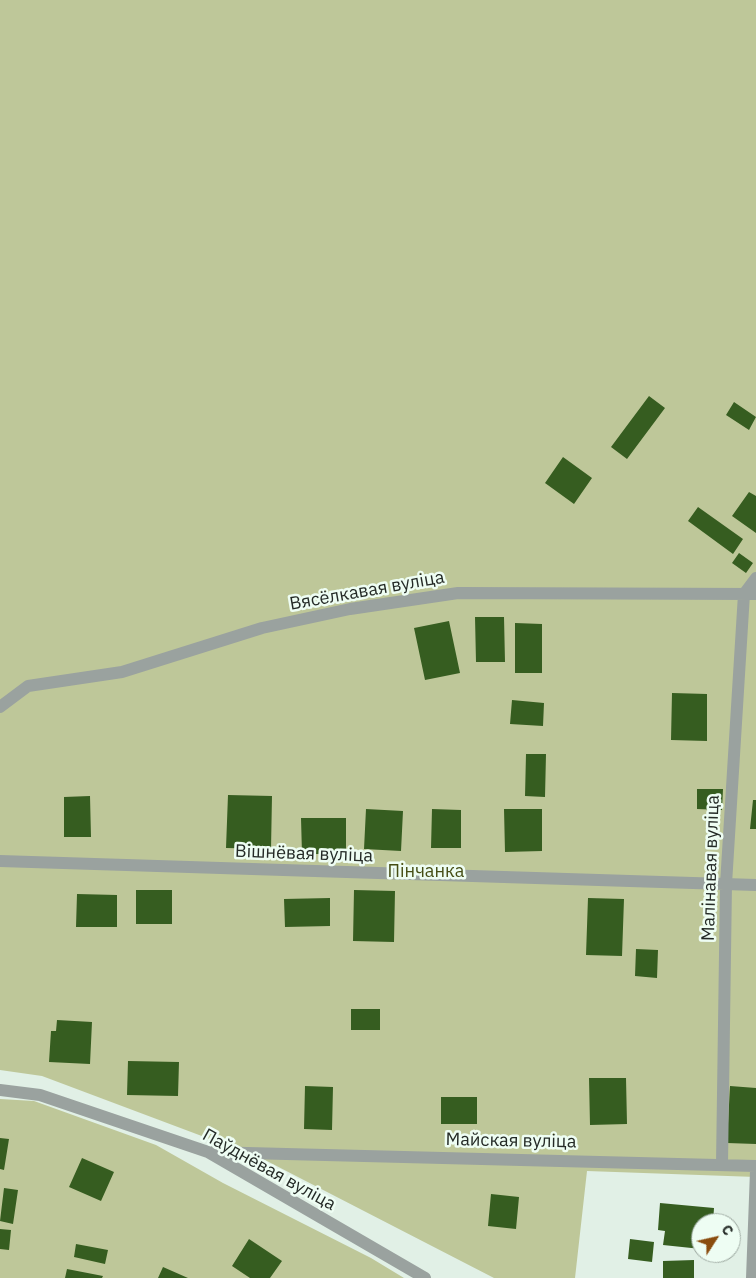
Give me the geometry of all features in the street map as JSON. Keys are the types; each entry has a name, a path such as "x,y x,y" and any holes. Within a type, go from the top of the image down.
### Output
{"street":[{"path":"750,594 756,578"},
{"name":"Вясёлкавая вуліца","path":"0,707 28,686 122,672 262,628 350,609 458,593 750,594"},
{"name":"Малінавая вуліца","path":"722,1164 726,884 750,594"},
{"name":"Вішнёвая вуліца","path":"0,861 756,885"},
{"name":"Паўднёвая вуліца","path":"0,1090 40,1095 208,1152 426,1278"},
{"name":"Майская вуліца","path":"208,1152 756,1166"},
{"path":"752,1278 756,1171"}],"green space":[{"name":"Пінчанка","path":"0,0 756,0 756,1177 587,1171 575,1278 494,1278 263,1159 42,1076 0,1070"},
{"path":"0,1099 34,1101 156,1145 223,1183 371,1258 404,1278 0,1278"}],"building":[{"path":"649,396 665,408 627,459 611,447"},
{"path":"734,402 756,417 749,430 726,415"},
{"path":"563,457 592,478 574,504 545,483"},
{"path":"749,492 756,496 756,533 732,516"},
{"path":"698,507 743,539 733,554 688,521"},
{"path":"739,553 753,563 746,573 732,563"},
{"path":"475,617 504,617 505,662 476,662"},
{"path":"449,621 460,673 425,680 414,628"},
{"path":"515,623 542,624 542,673 515,673"},
{"path":"672,693 707,694 707,741 671,740"},
{"path":"512,700 544,703 543,726 510,724"},
{"path":"526,754 546,754 545,797 525,796"},
{"path":"697,789 723,789 722,810 697,809"},
{"path":"228,795 272,796 271,849 226,848"},
{"path":"90,796 91,837 64,837 64,797"},
{"path":"753,800 756,800 756,829 750,829"},
{"path":"366,809 403,811 401,851 364,849"},
{"path":"432,809 461,810 461,848 431,848"},
{"path":"504,809 542,809 542,851 505,852"},
{"path":"301,818 346,818 346,854 302,854"},
{"path":"136,890 172,890 172,924 136,924"},
{"path":"354,890 395,891 394,942 353,941"},
{"path":"77,894 117,895 117,927 76,927"},
{"path":"330,898 330,926 285,927 284,899"},
{"path":"588,898 624,899 622,956 586,955"},
{"path":"636,949 658,950 657,978 635,976"},
{"path":"351,1009 380,1009 380,1030 351,1030"},
{"path":"57,1020 92,1022 90,1064 49,1062 51,1031 56,1031"},
{"path":"128,1061 179,1062 178,1096 127,1095"},
{"path":"589,1078 626,1078 627,1124 590,1125"},
{"path":"305,1086 333,1087 332,1130 304,1129"},
{"path":"730,1086 756,1088 756,1144 727,1143"},
{"path":"441,1097 477,1097 477,1124 441,1124"},
{"path":"0,1138 9,1139 4,1170 0,1169"},
{"path":"82,1158 114,1172 101,1201 69,1187"},
{"path":"4,1188 18,1190 13,1224 0,1221"},
{"path":"491,1194 519,1197 516,1229 488,1226"},
{"path":"660,1203 714,1208 714,1213 691,1213 691,1248 663,1245 665,1231 658,1230"},
{"path":"0,1229 11,1230 9,1250 0,1249"},
{"path":"249,1239 282,1261 270,1278 250,1278 232,1266"},
{"path":"630,1239 654,1242 652,1262 628,1259"},
{"path":"76,1244 108,1250 105,1264 74,1257"},
{"path":"691,1260 691,1263 694,1263 694,1278 663,1278 663,1261"},
{"path":"163,1267 188,1278 158,1278"},
{"path":"67,1269 103,1276 102,1278 65,1278"}]}
